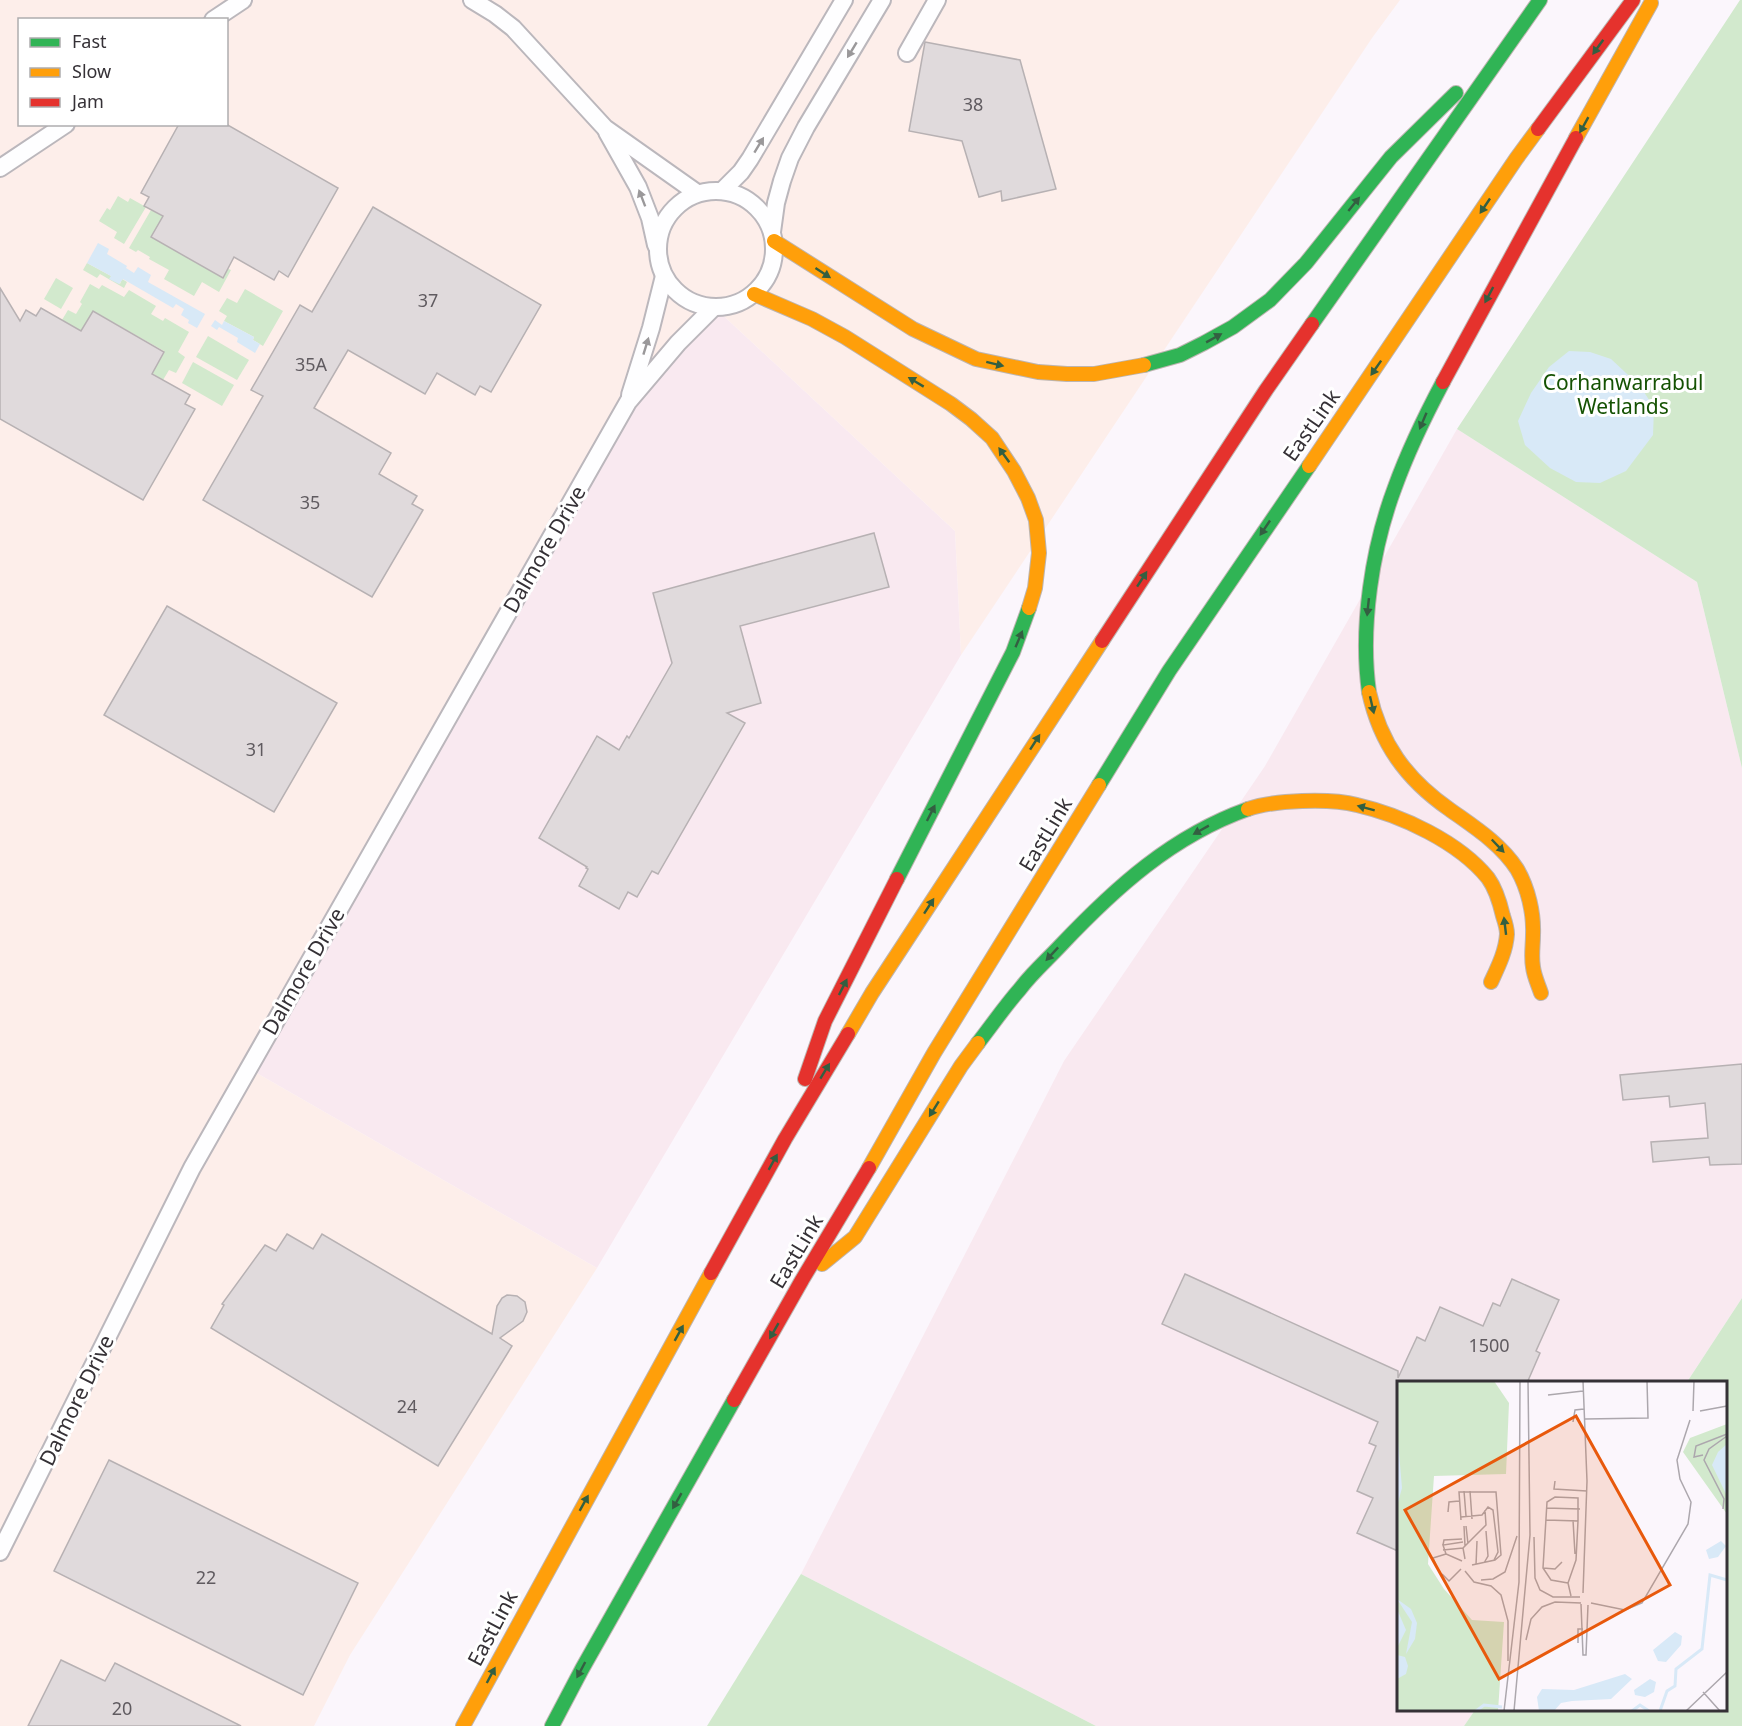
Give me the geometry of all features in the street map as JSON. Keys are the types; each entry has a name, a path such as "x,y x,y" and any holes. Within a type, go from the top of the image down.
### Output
{"highway":[{"name":"EastLink","path":"463,1726 785,1139 872,993 1266,390 1540,0"},
{"name":"EastLink","path":"552,1726 802,1280 852,1198 934,1053 1169,671 1516,159 1633,0"},
{"path":"1541,993 1534,976 1531,959 1533,927 1528,898 1518,872 1504,851 1485,833 1435,798 1414,780 1385,741 1372,709 1366,676 1364,647 1367,617 1379,543 1391,499 1425,414 1521,234 1653,0"},
{"path":"773,236 913,329 976,358 1038,372 1067,374 1094,374 1142,366 1180,355 1204,343 1233,327 1270,300 1306,263 1391,157 1516,33"},
{"path":"754,294 833,330 945,400 982,427 1010,461 1022,484 1036,521 1038,545 1035,588 1023,630 825,1021 785,1139"},
{"path":"802,1280 855,1237 961,1066 1021,987 1075,930 1139,871 1173,845 1231,815 1254,807 1286,803 1318,801 1354,804 1392,814 1464,854 1489,879 1503,912 1507,933 1500,963 1491,982"}],"street":[{"path":"216,18 243,0"},
{"path":"472,0 513,28 605,128 697,193"},
{"path":"723,190 750,159 844,0"},
{"path":"605,128 638,188 650,218 664,276 673,288 685,298 699,305 728,306 742,301 754,294 764,283 771,270 774,256 776,203 790,158 882,0"},
{"path":"907,53 937,0"},
{"path":"0,168 63,126"},
{"path":"658,254 658,238 671,210 683,200 710,190 723,190 739,195 754,204 765,216 773,236"},
{"name":"Dalmore Drive","path":"628,402 664,276"},
{"name":"Dalmore Drive","path":"0,1552 192,1168 628,402 678,343 714,307"}],"shaded area":[{"path":"0,0 1400,0 1372,38 961,655 955,531 714,307 628,402 248,1068 597,1268 350,1655 314,1726 0,1726"},
{"path":"714,307 955,531 961,655 597,1268 248,1068 628,402"},
{"path":"1457,429 1697,582 1742,768 1742,1298 1688,1381 1397,1381 1397,1711 1474,1711 1464,1726 1096,1726 801,1574 1064,1061 1265,766"}],"green space":[{"name":"Corhanwarrabul Wetlands","path":"1742,0 1742,768 1697,582 1457,429"},
{"path":"118,196 128,202 130,198 146,207 124,244 114,238 117,232 99,221 107,208 110,210"},
{"path":"151,210 163,216 151,237 231,270 219,292 202,282 194,296 164,279 169,270 138,250 136,252 129,248"},
{"path":"87,263 111,276 120,284 122,279 127,282 124,288 100,274 97,278 83,270"},
{"path":"56,278 73,288 61,309 44,299"},
{"path":"90,284 99,289 102,285 124,297 129,290 156,306 151,314 163,321 165,318 189,332 178,352 185,357 176,373 169,370 163,380 152,373 164,351 93,311 81,331 62,320 68,310 76,314"},
{"path":"245,289 283,311 263,346 253,340 254,337 224,321 227,316 219,311 227,298 237,303"},
{"path":"208,336 249,360 237,380 196,357"},
{"path":"193,362 234,385 222,406 182,383"},
{"path":"1742,1298 1742,1726 1464,1726 1474,1711 1727,1711 1727,1381 1688,1381"},
{"path":"801,1574 1096,1726 707,1726"}],"water":[{"path":"98,243 109,249 107,254 127,266 126,268 134,273 138,267 151,275 148,282 205,314 197,328 181,315 184,309 176,304 173,308 123,279 119,284 109,279 111,276 87,263"},
{"path":"215,320 222,325 224,321 254,337 253,340 260,344 255,353 237,342 238,338 219,327 217,330 211,326"},
{"path":"1569,351 1590,352 1611,359 1641,387 1654,408 1653,435 1626,471 1600,483 1576,482 1550,468 1525,445 1518,421 1531,393 1549,367"}],"building":[{"path":"925,42 1020,60 1056,189 1002,201 1001,191 979,197 962,141 909,131"},
{"path":"228,125 338,188 288,277 279,271 274,280 234,257 223,278 151,237 163,216 144,206 149,197 141,193 178,126"},
{"path":"373,207 541,305 491,392 480,386 475,395 437,373 425,394 348,350 314,408 391,453 379,474 417,496 412,504 423,510 372,597 203,500 263,396 251,390 300,305 312,312"},
{"path":"0,288 20,321 26,310 36,316 41,308 81,331 93,311 164,352 152,374 190,395 185,404 195,409 143,500 0,419"},
{"path":"874,533 889,587 740,626 761,703 727,713 745,723 658,874 652,871 637,897 628,892 619,909 579,886 587,867 539,838 597,736 619,750 627,736 629,738 672,663 653,593"},
{"path":"167,606 337,703 274,812 104,715"},
{"path":"1742,1064 1742,1164 1710,1165 1709,1157 1653,1162 1651,1142 1708,1138 1705,1103 1670,1107 1669,1096 1623,1100 1620,1075"},
{"path":"287,1234 313,1249 322,1234 492,1334 497,1306 502,1298 507,1295 517,1296 525,1302 527,1312 523,1321 500,1338 512,1346 438,1466 211,1328 224,1305 222,1304 265,1245 276,1251"},
{"path":"1185,1274 1398,1371 1398,1378 1417,1337 1425,1341 1440,1307 1483,1326 1493,1303 1500,1306 1512,1279 1559,1300 1536,1351 1540,1353 1528,1381 1397,1381 1397,1551 1357,1533 1373,1498 1357,1491 1376,1446 1369,1443 1378,1422 1162,1324"},
{"path":"109,1460 358,1583 303,1695 54,1571"},
{"path":"61,1660 105,1681 115,1663 241,1726 28,1726"}],"traffic: fast":[{"path":"1312,324 1540,0"},
{"path":"1144,365 1180,355 1204,343 1233,327 1270,300 1306,263 1391,157 1456,93"},
{"path":"1369,692 1367,615 1380,536 1405,460 1443,382"},
{"path":"1099,785 1169,671 1309,466"},
{"path":"897,879 1013,652 1029,608"},
{"path":"978,1043 1030,977 1081,924 1124,884 1146,866 1194,834 1248,809"},
{"path":"552,1726 734,1400"}],"traffic: slow":[{"path":"1576,138 1651,3"},
{"path":"1309,466 1538,129"},
{"path":"774,241 913,329 976,359 1038,372 1067,374 1094,374 1144,365"},
{"path":"754,294 812,319 845,337 951,404 992,438 1014,471 1036,520 1039,553 1035,588 1029,608"},
{"path":"848,1034 872,993 1102,641"},
{"path":"1369,692 1380,728 1388,744 1408,772 1434,797 1495,843 1517,869 1527,892 1531,909 1532,963 1541,993"},
{"path":"869,1168 934,1053 1099,785"},
{"path":"1248,809 1302,801 1332,801 1357,805 1410,823 1461,853 1491,882 1506,925 1505,947 1491,982"},
{"path":"822,1264 855,1237 961,1066 978,1043"},
{"path":"463,1726 711,1273"}],"traffic: jam":[{"path":"1538,129 1633,0"},
{"path":"1443,382 1576,138"},
{"path":"1102,641 1266,390 1312,324"},
{"path":"805,1079 825,1021 897,879"},
{"path":"711,1273 785,1139 848,1034"},
{"path":"734,1400 869,1168"}]}
